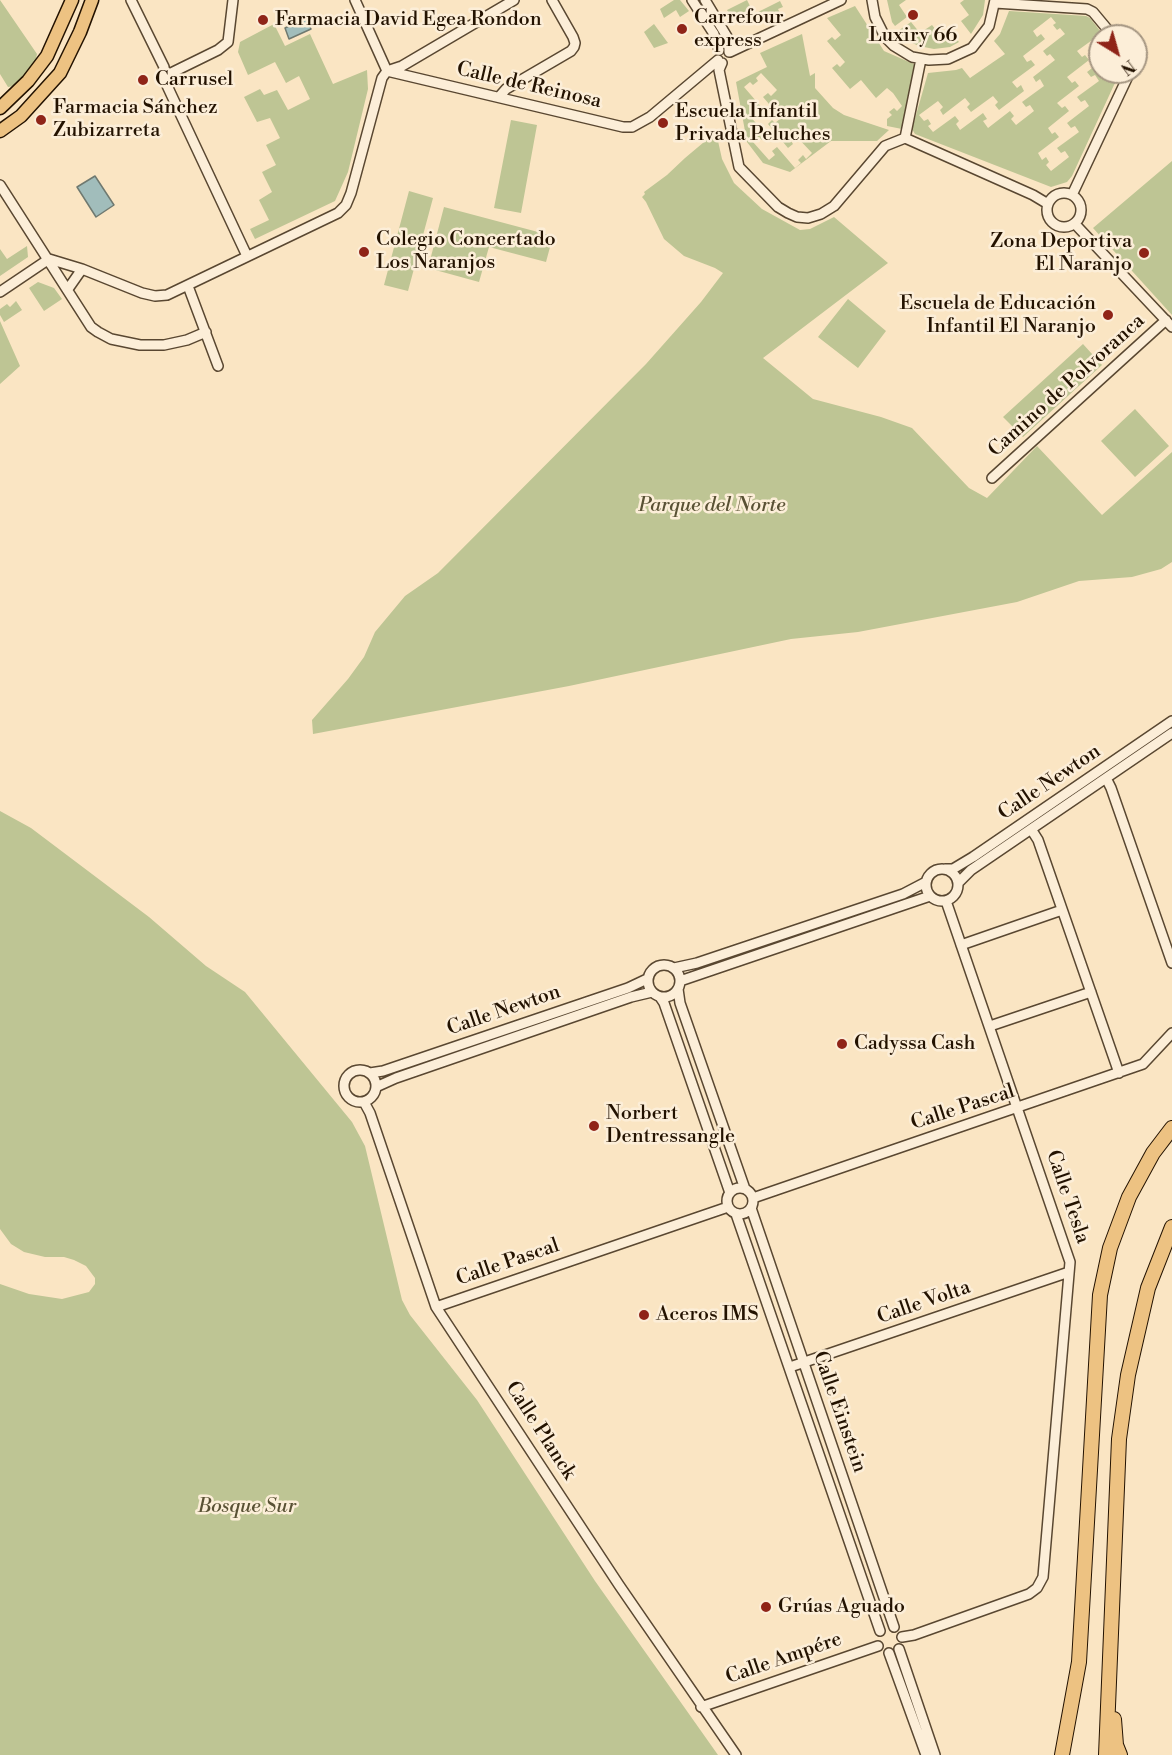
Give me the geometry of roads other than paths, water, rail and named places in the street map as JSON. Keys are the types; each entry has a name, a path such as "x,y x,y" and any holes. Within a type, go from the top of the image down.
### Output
{"highway":[{"path":"1062,1755 1079,1662 1100,1295 1110,1248 1129,1197 1153,1153 1172,1128"},
{"path":"1106,1755 1119,1439 1131,1362 1148,1288 1172,1227"},
{"path":"1131,1362 1172,1250"},
{"path":"1108,1678 1116,1745 1120,1755"},
{"path":"1055,1755 1068,1715"}],"main road":[{"path":"0,108 28,81 47,56 72,0"},
{"path":"0,131 21,116 60,72 80,32 92,0"}],"street":[{"path":"131,0 164,67 163,77 247,256"},
{"path":"163,77 218,50 228,42 233,0"},
{"path":"355,0 387,70"},
{"path":"49,259 82,269 142,293 155,296 174,293 339,213 351,194 382,78 387,70 402,66 514,0"},
{"path":"500,97 506,89 571,51 574,47 573,37 552,0"},
{"path":"692,0 714,34 724,55"},
{"path":"705,0 729,40 719,70 739,167 778,207 788,213 808,218 821,214 834,206 885,146 905,138 1033,195 1048,204"},
{"path":"724,55 841,0"},
{"path":"867,0 885,37 894,46 912,57 929,60 948,59 972,48 989,26 995,1 1087,9 1093,12 1103,24"},
{"path":"872,0 875,17"},
{"name":"Calle de Reinosa","path":"387,70 623,127 632,127 668,103 724,55"},
{"path":"905,138 921,59"},
{"path":"1072,195 1124,84"},
{"path":"0,185 91,327 111,339 140,345 164,345 187,340 206,332"},
{"path":"1060,193 1072,195 1078,199 1082,209 1080,219 1075,224 1063,228 1055,225 1048,217 1048,204 1060,193"},
{"name":"Camino de Polvoranca","path":"992,478 1169,324 1075,224"},
{"path":"0,292 49,259"},
{"path":"68,289 82,269"},
{"path":"188,286 218,366"},
{"name":"Calle Newton","path":"946,870 953,869 973,857 1172,721"},
{"name":"Calle Newton","path":"958,884 971,870 1172,733"},
{"path":"1106,778 1172,963"},
{"path":"1031,830 1038,840 1119,1073"},
{"path":"674,968 697,963 903,894 926,882 934,871 946,870 954,875 958,884 957,892 946,901 939,901 927,893 926,882"},
{"path":"656,994 668,997 679,985 930,896"},
{"name":"Calle Tesla","path":"902,1637 914,1635 1018,1598 1037,1588 1044,1577 1070,1262 946,901"},
{"path":"961,945 1062,910"},
{"path":"730,1193 664,1003 648,985 650,972 659,965 670,966 679,974 680,1003 744,1189 748,1191 752,1203 745,1214 736,1214 728,1207 727,1199 730,1193 737,1189 744,1189"},
{"name":"Calle Newton","path":"370,1073 383,1071 617,992 648,979"},
{"path":"990,1026 1091,992"},
{"name":"Calle Newton","path":"376,1087 441,1062 631,997 656,994"},
{"name":"Calle Pascal","path":"752,1203 1017,1107 1028,1106 1143,1065 1172,1033"},
{"path":"360,1070 370,1073 376,1082 376,1087 373,1097 364,1102 358,1102 346,1094 344,1083 354,1071 360,1070"},
{"name":"Calle Planck","path":"364,1102 370,1113 436,1307 701,1707 736,1755"},
{"name":"Calle Einstein","path":"752,1203 803,1363 894,1627"},
{"name":"Calle Pascal","path":"436,1307 728,1207"},
{"name":"Calle Einstein","path":"736,1214 880,1631"},
{"name":"Calle Volta","path":"790,1367 1069,1272"},
{"path":"889,1653 898,1649 903,1640 902,1634 894,1627 887,1627 880,1631 878,1646 889,1653 926,1755"},
{"name":"Calle Ampére","path":"701,1707 878,1646"},
{"path":"898,1649 935,1755"}],"water":[{"path":"306,18 311,29 289,39 285,28"},
{"path":"95,176 114,205 96,217 77,187"}],"place":[{"name":"Luxiry 66","path":"913,15"},
{"name":"Farmacia David Egea Rondon","path":"263,20"},
{"name":"Carrefour express","path":"682,29"},
{"name":"Carrusel","path":"143,80"},
{"name":"Farmacia Sánchez Zubizarreta","path":"41,120"},
{"name":"Escuela Infantil Privada Peluches","path":"663,123"},
{"name":"Colegio Concertado Los Naranjos","path":"364,252"},
{"name":"Zona Deportiva El Naranjo","path":"1144,253"},
{"name":"Escuela de Educación Infantil El Naranjo","path":"1108,315"},
{"name":"Cadyssa Cash","path":"842,1044"},
{"name":"Norbert Dentressangle","path":"594,1126"},
{"name":"Aceros IMS","path":"644,1315"},
{"name":"Grúas Aguado","path":"766,1607"}],"park label":[{"name":"Parque del Norte","path":"712,506"},
{"name":"Bosque Sur","path":"247,1507"}]}
